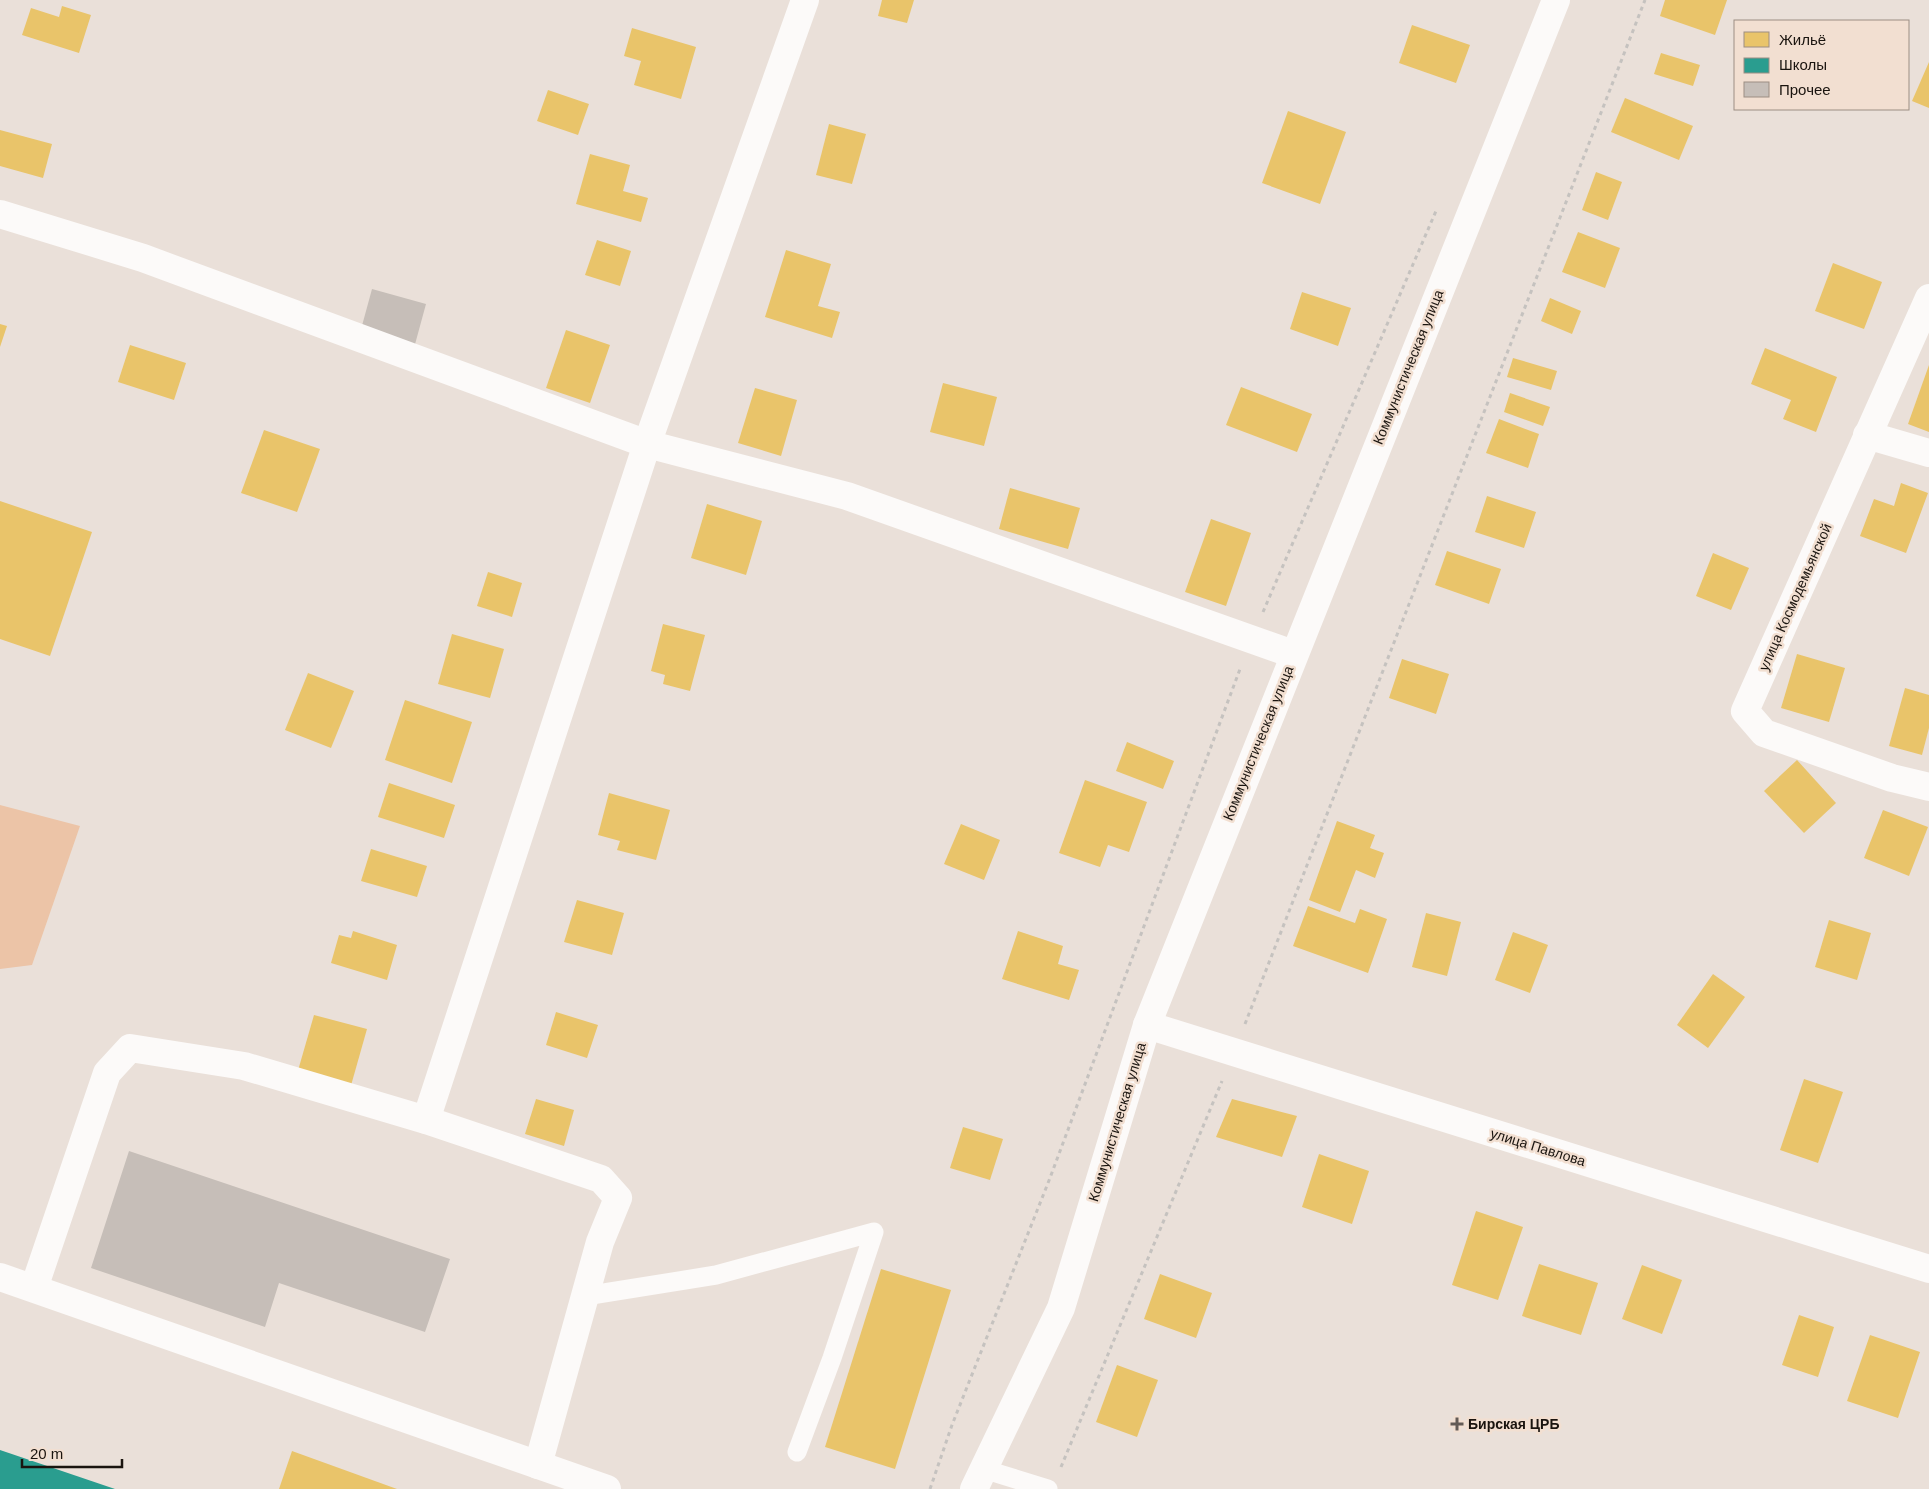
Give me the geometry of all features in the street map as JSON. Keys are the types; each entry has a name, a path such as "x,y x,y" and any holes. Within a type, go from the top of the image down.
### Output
{"street":[{"path":"426,1120 647,444 805,0"},
{"name":"Коммунистическая улица","path":"978,1479 1061,1308 1147,1026 1293,654 1556,0"},
{"path":"0,214 144,258 647,444 847,496 1293,654"},
{"name":"улица Космодемьянской","path":"1929,298 1745,711 1764,733 1892,778 1929,787"},
{"path":"1867,435 1929,453"},
{"name":"улица Павлова","path":"1147,1026 1929,1269"},
{"path":"34,1288 107,1073 130,1048 244,1066 426,1120 601,1179 618,1198 600,1242 538,1465"},
{"path":"0,1277 607,1489"}],"lane":[{"path":"585,1296 716,1275 874,1232 832,1358 797,1452"},
{"path":"978,1479 1048,1489"}],"path":[{"path":"1059,1471 1233,1053 1645,0"},
{"path":"930,1489 952,1425 1050,1178 1251,639 1439,204"}],"shaded area":[{"path":"0,805 80,826 32,965 0,969"}],"building: Жильё":[{"path":"882,0 914,0 907,23 878,16"},
{"path":"1665,0 1727,0 1715,35 1660,16"},
{"path":"62,6 91,15 79,53 22,35 31,8 59,17"},
{"path":"1412,25 1470,45 1456,83 1399,63"},
{"path":"632,28 696,47 681,99 634,85 641,61 624,56"},
{"path":"1661,53 1700,65 1693,86 1654,74"},
{"path":"1929,62 1929,108 1912,101"},
{"path":"548,90 589,104 578,135 537,121"},
{"path":"1625,98 1693,126 1679,160 1611,132"},
{"path":"1288,111 1346,132 1320,204 1262,183"},
{"path":"829,124 866,134 852,184 816,175"},
{"path":"0,130 52,144 43,178 0,166"},
{"path":"590,154 630,165 623,191 648,198 641,222 576,204"},
{"path":"1596,172 1622,182 1608,220 1582,210"},
{"path":"1578,232 1620,248 1605,288 1562,272"},
{"path":"597,240 631,251 620,286 585,275"},
{"path":"786,250 831,264 818,306 840,312 832,338 765,317"},
{"path":"1833,263 1882,282 1864,329 1815,311"},
{"path":"1302,292 1351,308 1338,346 1290,329"},
{"path":"1550,298 1581,311 1572,334 1541,321"},
{"path":"0,324 7,326 0,347"},
{"path":"566,330 610,345 590,403 546,388"},
{"path":"130,345 186,363 174,400 118,382"},
{"path":"1765,348 1837,377 1816,432 1783,419 1791,400 1751,384"},
{"path":"1513,358 1557,371 1551,390 1507,377"},
{"path":"1929,365 1929,432 1908,424"},
{"path":"943,383 997,397 984,446 930,432"},
{"path":"1241,387 1312,414 1297,452 1226,425"},
{"path":"755,388 797,400 781,456 738,443"},
{"path":"1510,393 1550,407 1543,426 1504,412"},
{"path":"1499,419 1539,434 1528,468 1486,453"},
{"path":"264,430 320,449 297,512 241,493"},
{"path":"1901,483 1928,493 1906,553 1860,536 1874,499 1894,506"},
{"path":"1010,488 1080,508 1068,549 999,529"},
{"path":"1487,496 1536,512 1524,548 1475,532"},
{"path":"0,501 92,532 50,656 0,639"},
{"path":"707,504 762,521 746,575 691,558"},
{"path":"1211,519 1251,533 1226,606 1185,592"},
{"path":"1447,551 1501,569 1489,604 1435,585"},
{"path":"1713,553 1749,568 1731,610 1696,596"},
{"path":"488,572 522,583 512,617 477,606"},
{"path":"663,624 705,635 690,691 663,684 665,675 651,671"},
{"path":"452,634 504,649 490,698 438,684"},
{"path":"1797,654 1845,668 1829,722 1781,708"},
{"path":"1402,659 1449,674 1436,714 1389,698"},
{"path":"308,673 354,691 331,748 285,730"},
{"path":"1905,688 1929,695 1929,728 1922,755 1889,746"},
{"path":"405,700 472,722 452,783 385,760"},
{"path":"1127,742 1174,761 1163,789 1116,771"},
{"path":"1797,760 1836,803 1804,833 1764,791"},
{"path":"1085,780 1147,802 1129,852 1108,845 1100,867 1059,853"},
{"path":"389,783 455,805 444,838 378,817"},
{"path":"609,793 670,810 656,860 617,850 620,841 598,835"},
{"path":"1883,810 1928,827 1909,876 1864,858"},
{"path":"1337,821 1375,835 1370,848 1384,853 1375,878 1356,870 1340,912 1309,900"},
{"path":"961,824 1000,840 984,880 944,864"},
{"path":"371,849 427,866 417,897 361,881"},
{"path":"577,900 624,913 612,955 564,942"},
{"path":"1308,906 1355,923 1360,909 1387,919 1368,973 1293,946"},
{"path":"1426,913 1461,922 1447,976 1412,967"},
{"path":"1829,920 1871,933 1857,980 1815,967"},
{"path":"353,931 397,945 387,980 331,963 339,935 351,938"},
{"path":"1018,931 1063,946 1058,964 1079,970 1069,1000 1002,979"},
{"path":"1513,932 1548,945 1530,993 1495,980"},
{"path":"1713,974 1745,997 1708,1048 1677,1025"},
{"path":"556,1012 598,1025 587,1058 546,1045"},
{"path":"314,1015 367,1029 350,1089 297,1074"},
{"path":"1804,1079 1843,1092 1818,1163 1780,1150"},
{"path":"536,1099 574,1110 564,1146 525,1134"},
{"path":"1232,1099 1297,1116 1282,1157 1216,1137"},
{"path":"963,1127 1003,1139 990,1180 950,1168"},
{"path":"1319,1154 1369,1171 1352,1224 1302,1207"},
{"path":"1476,1211 1523,1227 1498,1300 1452,1285"},
{"path":"1539,1264 1598,1283 1581,1335 1522,1316"},
{"path":"1642,1265 1682,1280 1662,1334 1622,1319"},
{"path":"881,1269 951,1290 895,1469 825,1447"},
{"path":"1160,1274 1212,1293 1196,1338 1144,1319"},
{"path":"1799,1315 1834,1327 1818,1377 1782,1365"},
{"path":"1870,1335 1920,1352 1898,1418 1847,1401"},
{"path":"1117,1365 1158,1380 1137,1437 1096,1422"},
{"path":"292,1451 397,1489 279,1489"}],"building: Школы":[{"path":"0,1450 115,1489 0,1489"}],"building: Прочее":[{"path":"372,289 426,304 414,348 360,333"},
{"path":"129,1151 450,1259 425,1332 279,1283 265,1327 91,1268"}],"place":[{"name":"Бирская ЦРБ","path":"1457,1424"}]}
